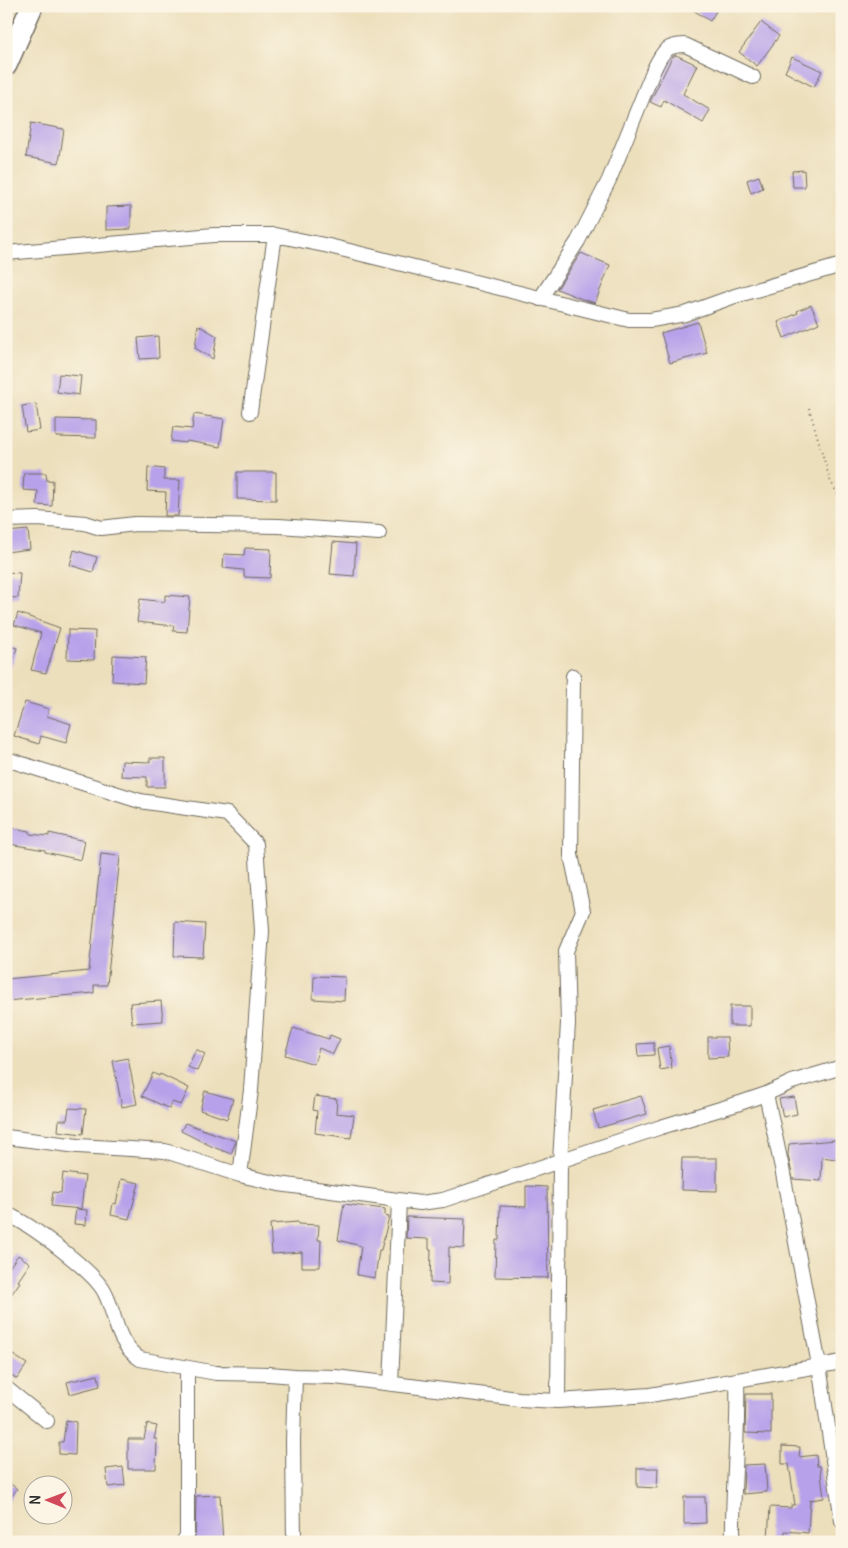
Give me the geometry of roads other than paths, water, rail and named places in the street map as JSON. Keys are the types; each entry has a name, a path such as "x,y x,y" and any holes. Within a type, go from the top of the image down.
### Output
{"highway":[{"path":"6,65 32,6"}],"street":[{"path":"540,299 578,242 609,180 662,52 674,46 685,45 753,77"},
{"path":"6,253 214,235 275,235 328,246 629,320 651,320 684,314 735,296 842,265"},
{"path":"250,412 275,235"},
{"path":"6,520 57,520 85,523 101,528 136,524 279,526 379,533"},
{"path":"558,1401 560,1162 568,1023 566,951 583,911 571,855 573,676"},
{"path":"6,759 140,801 227,814 256,844 262,931 252,1090 240,1175"},
{"path":"6,1137 78,1146 164,1151 240,1175 279,1184 399,1201 420,1202 443,1200 766,1094 792,1082 842,1067"},
{"path":"766,1094 819,1365 842,1521"},
{"path":"390,1384 399,1201"},
{"path":"6,1214 36,1231 93,1277 104,1292 118,1330 130,1352 140,1359 216,1373 336,1377 519,1399 558,1401 650,1396 842,1362"},
{"path":"183,1542 186,1536 188,1368"},
{"path":"294,1542 292,1440 295,1376"},
{"path":"733,1542 732,1498 738,1410 737,1381"},
{"path":"6,1388 47,1420"}]}
